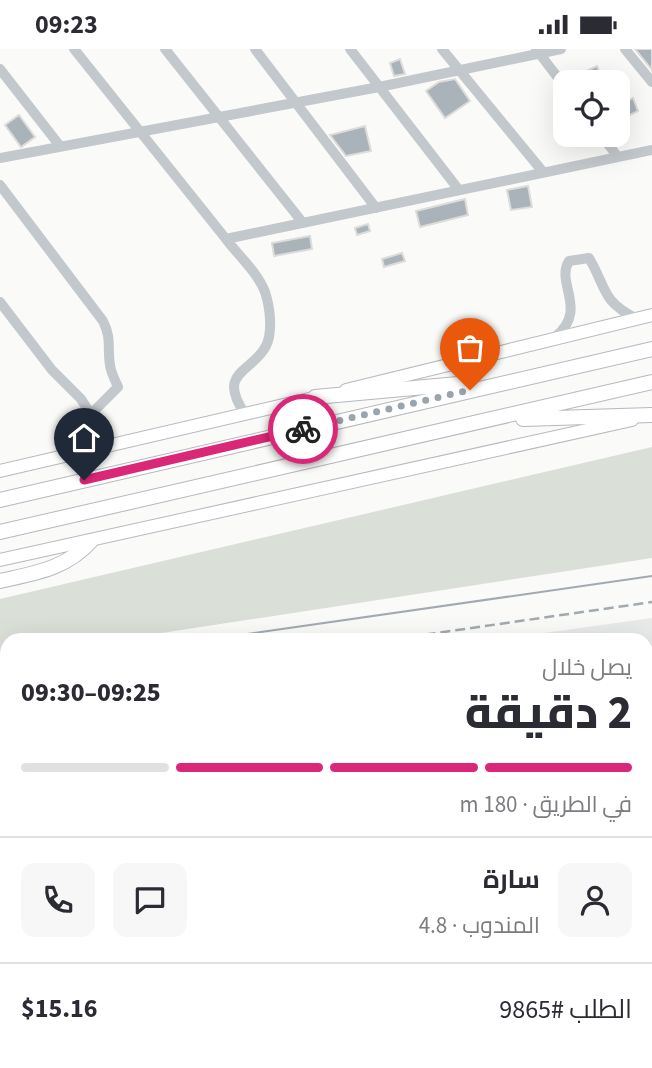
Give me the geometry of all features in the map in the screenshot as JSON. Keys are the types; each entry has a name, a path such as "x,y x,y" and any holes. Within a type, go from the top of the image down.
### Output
{"highway":[{"path":"0,500 652,349"},
{"path":"314,397 523,378"},
{"path":"0,533 652,382"},
{"path":"490,420 652,415"},
{"path":"0,581 57,567 73,558 91,541"}],"main road":[{"path":"0,471 652,315"},
{"path":"0,560 652,415"}],"street":[{"path":"74,49 260,282 269,314 269,337 265,347 241,370 235,384 237,403 245,414"},
{"path":"165,49 303,223"},
{"path":"255,49 376,208"},
{"path":"350,49 459,190"},
{"path":"442,49 543,172"},
{"path":"0,157 379,86 538,51 561,49"},
{"path":"625,49 652,82"},
{"path":"538,51 553,71"},
{"path":"0,69 60,146"},
{"path":"610,147 618,157"},
{"path":"226,239 652,150"},
{"path":"0,185 103,321 108,332 110,364 118,387 91,414"},
{"path":"551,340 569,322 570,294 565,268 569,261 589,258 604,291 613,303 637,319"},
{"path":"0,302 52,369 80,399 110,446"}],"shaded area":[{"path":"652,447 652,558 162,633 0,633 0,599"},
{"path":"652,618 652,633 544,633"}],"building":[{"path":"635,49 652,49 652,70"},
{"path":"400,59 405,74 394,76 390,63"},
{"path":"455,79 470,101 445,118 426,91 439,82"},
{"path":"633,98 638,111 630,115 630,99"},
{"path":"19,115 35,137 21,147 5,125"},
{"path":"365,126 371,151 346,156 330,135"},
{"path":"528,186 532,207 511,210 507,190"},
{"path":"465,199 468,215 420,227 416,211"},
{"path":"368,224 370,231 357,235 355,228"},
{"path":"310,236 312,249 274,256 272,243"},
{"path":"402,253 405,261 384,267 382,259"}],"tram line":[{"path":"255,633 652,576"}],"railway":[{"path":"437,633 652,602"}],"way so far":[{"path":"303,429 470,390"}],"route":[{"path":"84,480 303,429"}]}
